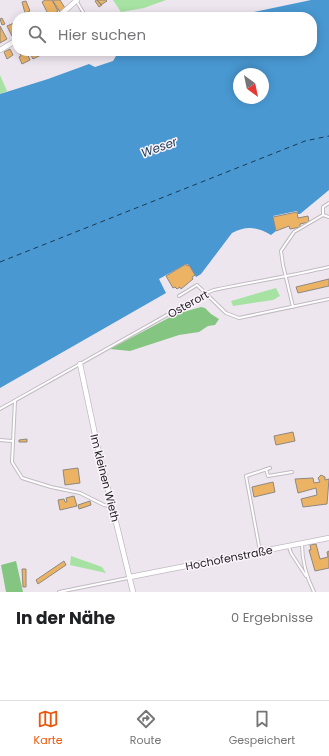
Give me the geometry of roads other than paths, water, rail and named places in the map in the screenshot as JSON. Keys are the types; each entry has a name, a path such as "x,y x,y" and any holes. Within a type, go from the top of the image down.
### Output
{"street":[{"path":"64,12 77,0"},
{"path":"0,50 12,43"},
{"name":"Im kleinen Wieth","path":"80,364 97,444 133,592"},
{"name":"Hochofenstraße","path":"130,577 329,538"}],"lane":[{"path":"77,0 83,12"},
{"path":"323,215 323,207 329,203"},
{"path":"293,307 281,254 287,241 294,232 323,215 329,217"},
{"name":"Osterort","path":"0,409 206,293 275,277 286,277 329,267"},
{"path":"179,296 197,285 226,313 239,318 329,299"},
{"path":"15,401 12,462 22,478 52,487 80,493 104,505 112,506"},
{"path":"0,440 12,441"},
{"path":"260,552 246,476 270,468"},
{"path":"266,469 268,476 292,472"},
{"path":"302,543 302,558 307,577"},
{"path":"289,546 291,553 307,577 314,592"},
{"path":"59,592 130,577"}],"water":[{"name":"Weser","path":"311,0 329,0 329,190 300,214 298,214 297,211 273,216 276,231 271,235 261,230 252,228 237,230 232,233 201,274 196,277 189,265 186,264 159,279 166,293 0,388 0,94 89,64 95,67 113,61 116,56 317,56 317,12 254,12"}]}
